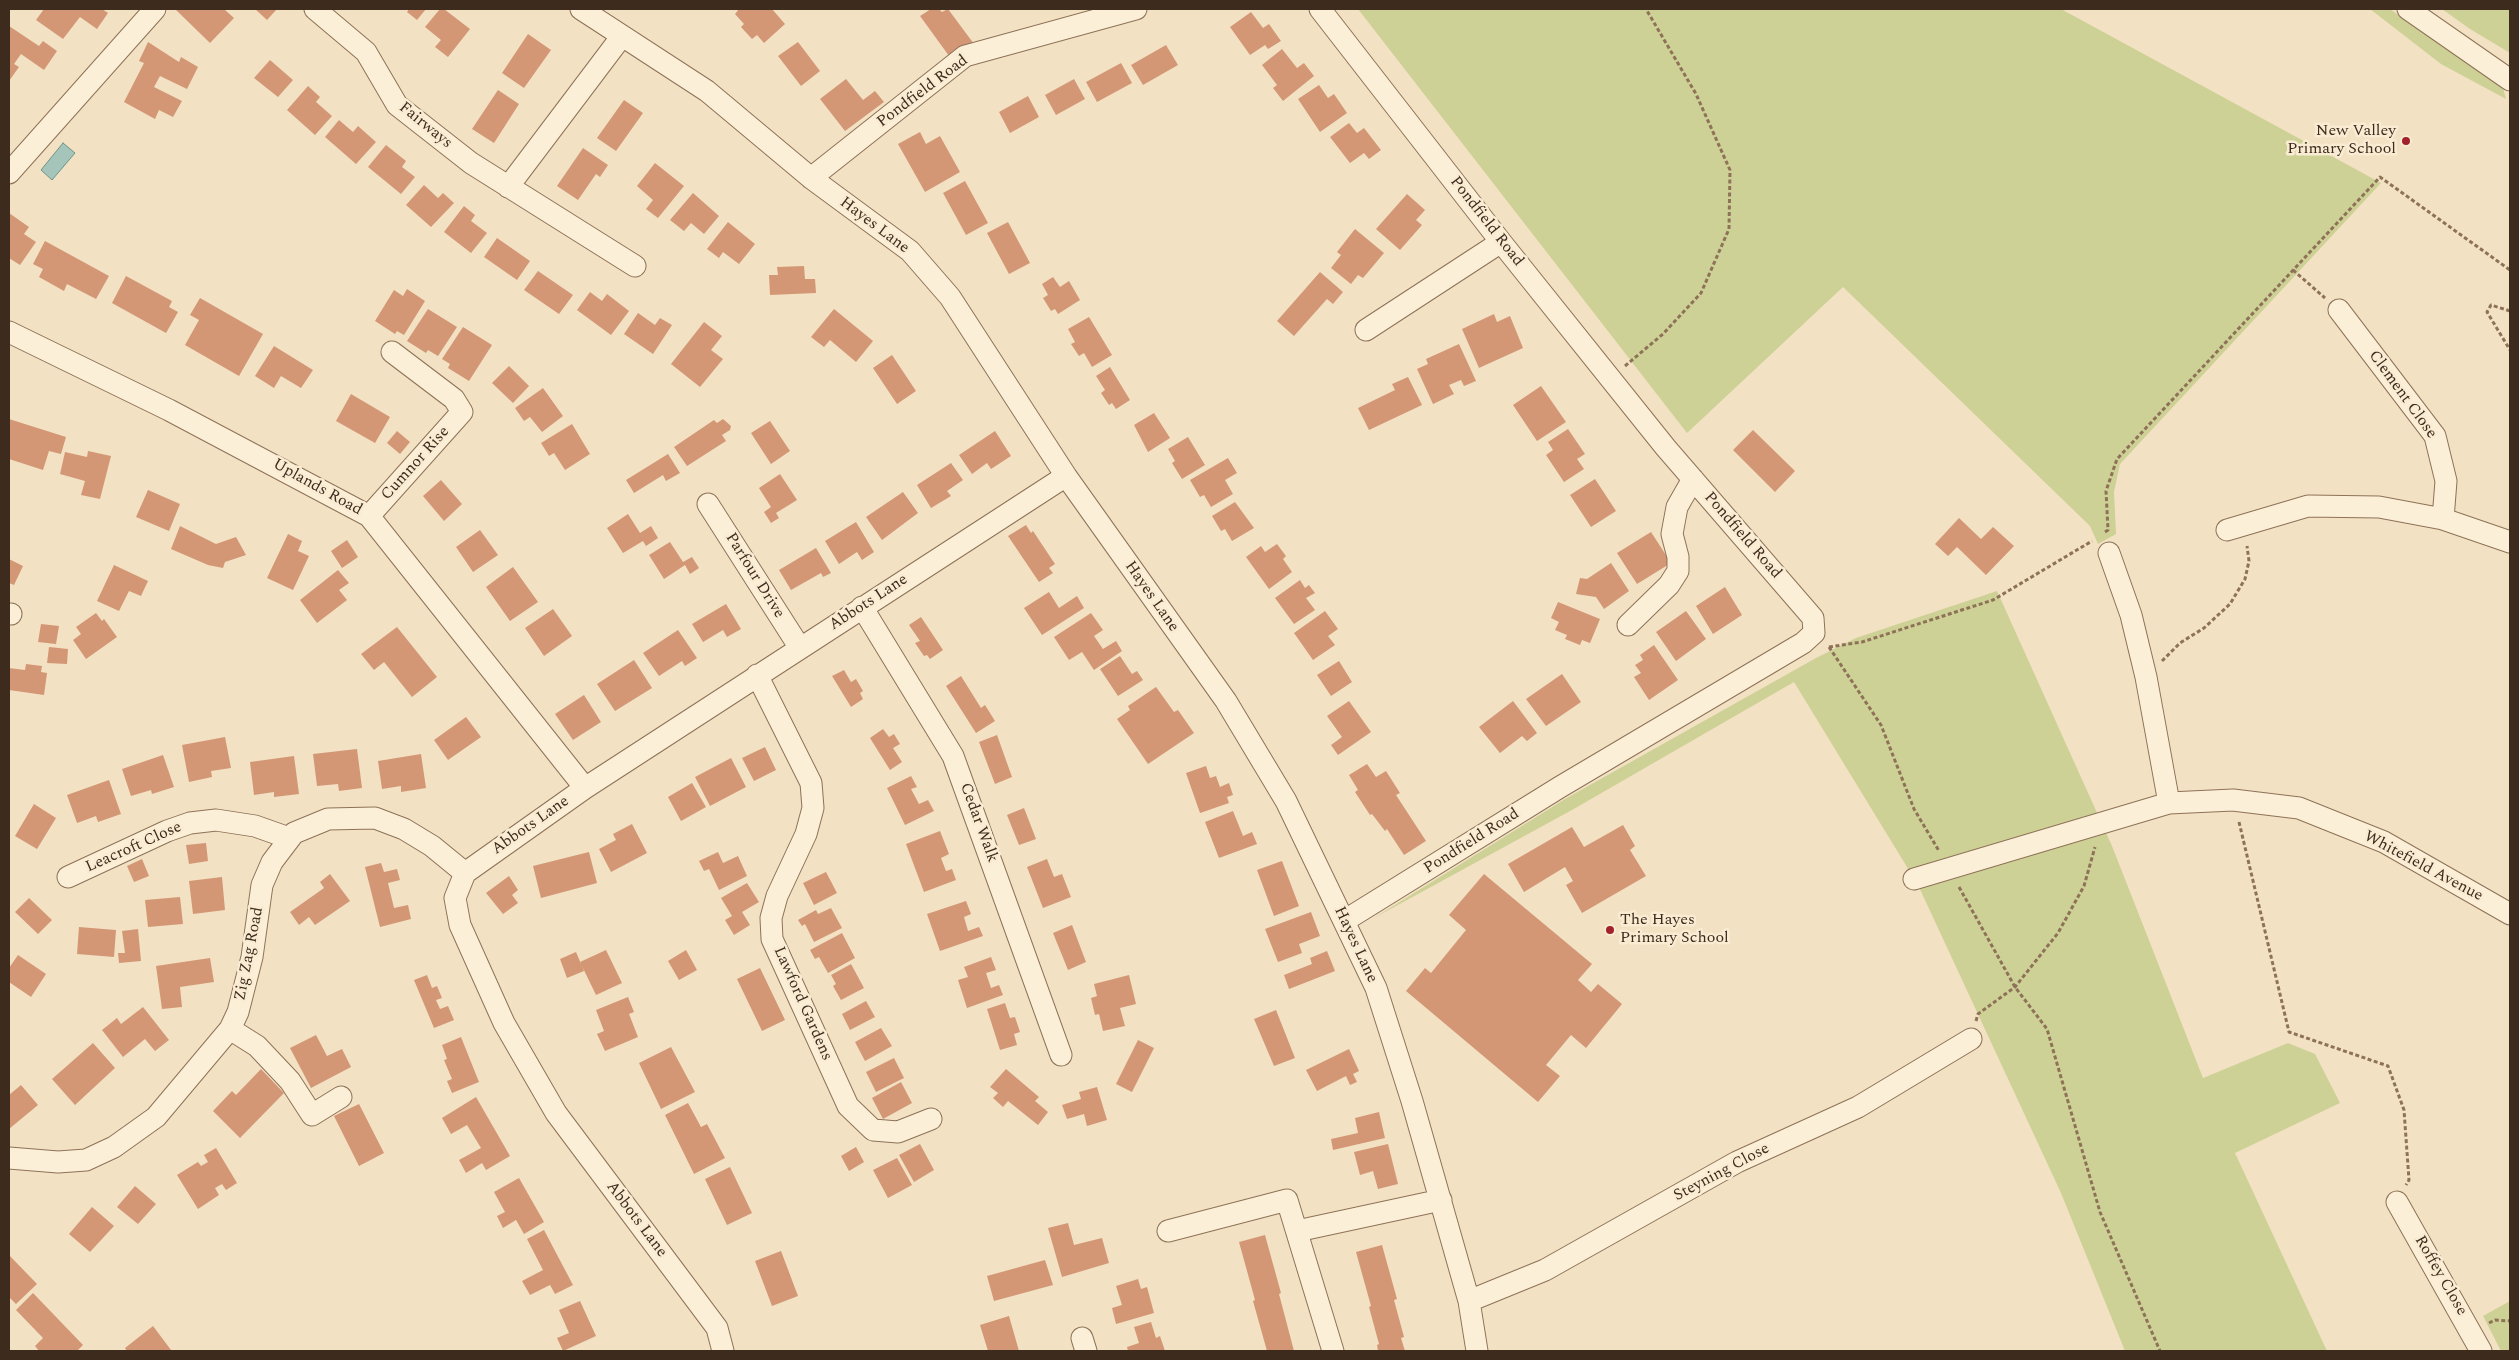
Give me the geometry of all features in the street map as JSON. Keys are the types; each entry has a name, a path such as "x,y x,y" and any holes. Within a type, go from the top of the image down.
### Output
{"street":[{"path":"9,173 155,9"},
{"name":"Fairways","path":"315,9 366,52 397,105 471,163 635,266"},
{"name":"Hayes Lane","path":"581,9 707,91 811,178 910,251 950,297 1066,476 1226,701 1286,802 1376,988 1441,1200 1469,1301 1477,1351"},
{"name":"Pondfield Road","path":"811,178 965,56 1136,9"},
{"name":"Pondfield Road","path":"1320,9 1501,242 1610,378 1693,479 1813,618 1821,640 1804,643 1560,787 1344,921"},
{"path":"2408,9 2510,80"},
{"path":"508,187 622,36"},
{"path":"1366,330 1501,242"},
{"name":"Clement Close","path":"2338,310 2435,436 2446,480 2443,519"},
{"name":"Uplands Road","path":"9,332 178,414 369,516 585,788"},
{"name":"Cumnor Rise","path":"369,516 462,412 454,399 392,352"},
{"name":"Abbots Lane","path":"723,1351 717,1328 556,1113 504,1023 460,925 456,898 465,873 585,788 1066,476"},
{"path":"1628,625 1669,585 1678,570 1678,556 1672,534 1677,507 1693,479"},
{"name":"Parfour Drive","path":"708,504 800,648"},
{"path":"2233,528 2308,506 2380,507 2443,519 2510,542"},
{"path":"2109,553 2131,615 2146,677 2169,803"},
{"name":"Cedar Walk","path":"862,607 953,756 1061,1055"},
{"name":"Lawford Gardens","path":"757,675 811,783 814,808 806,834 777,896 771,918 772,939 848,1106 873,1130 898,1132 930,1119"},
{"name":"Whitefield Avenue","path":"1914,879 2102,825 2169,803 2233,800 2299,808 2384,842 2510,914"},
{"name":"Zig Zag Road","path":"9,1158 58,1162 86,1160 114,1148 156,1117 230,1029 238,1012 252,957 262,885 272,862 289,838 300,830 328,820 375,818 404,829 432,846 465,873"},
{"name":"Leacroft Close","path":"68,877 190,823 216,820 255,826 289,838"},
{"path":"230,1029 257,1046 290,1080 312,1115 341,1098"},
{"name":"Steyning Close","path":"1469,1301 1545,1270 1737,1162 1858,1107 1971,1039"},
{"path":"1168,1231 1286,1200 1333,1351"},
{"path":"1297,1231 1441,1200"},
{"name":"Roffey Close","path":"2397,1202 2481,1351"}],"path":[{"path":"1610,378 1663,334 1701,294 1729,229 1730,170 1696,94 1646,9"},
{"path":"1821,640 1862,642 1992,600 2108,530 2106,491 2117,459 2380,177 2510,270"},
{"path":"2293,270 2338,310"},
{"path":"2510,311 2491,305 2487,312 2510,350"},
{"path":"2146,677 2180,643 2204,628 2230,604 2245,579 2249,561 2246,540 2233,528"},
{"path":"1821,640 1881,725 1914,809 2015,986 2047,1029 2100,1212 2160,1351"},
{"path":"2233,800 2289,1032 2388,1066 2404,1110 2409,1180 2397,1202"},
{"path":"1978,1014 2015,986 2058,933 2084,886 2102,825"}],"green space":[{"path":"1358,9 2061,9 2381,183 2120,464 2114,492 2116,534 2098,544 2090,526 1843,287 1687,433"},
{"path":"2370,9 2390,9 2503,88 2506,99 2441,64"},
{"path":"2442,9 2510,9 2510,53 2470,29"},
{"path":"1997,591 2112,846 2203,1078 2288,1043 2315,1054 2340,1103 2235,1153 2327,1351 2125,1351 2061,1193 1918,885 1794,682 1572,810 1374,918 1565,799 1816,658 1856,638"},
{"path":"2510,1301 2510,1351 2501,1351 2483,1316"}],"water":[{"path":"63,143 75,153 52,180 41,170"}],"building":[{"path":"44,9 102,9 108,13 97,29 80,17 63,39 36,20"},
{"path":"175,9 224,9 234,18 210,43"},
{"path":"255,9 277,9 267,20"},
{"path":"409,9 426,9 417,20 407,12"},
{"path":"440,9 444,9 470,29 448,57 435,47 441,40 425,27"},
{"path":"739,9 772,9 785,24 764,43 757,35 752,39 741,27 744,24 735,14"},
{"path":"931,9 939,9 942,12 948,9 974,44 952,60 920,16"},
{"path":"1251,12 1263,28 1269,24 1281,41 1268,49 1265,45 1250,55 1230,27"},
{"path":"9,26 39,46 43,41 57,51 44,70 21,54 14,64 19,67 9,81"},
{"path":"528,34 551,50 524,88 502,73"},
{"path":"148,42 179,62 181,57 198,67 187,89 160,76 154,87 182,101 173,117 159,110 155,119 124,102 144,63 139,61"},
{"path":"798,42 820,71 801,86 778,56"},
{"path":"1166,45 1178,65 1143,85 1131,65"},
{"path":"1282,49 1297,68 1304,63 1314,76 1283,101 1273,88 1277,85 1262,65"},
{"path":"270,60 293,80 278,97 254,78"},
{"path":"1121,63 1132,83 1097,102 1086,82"},
{"path":"846,79 863,100 875,91 884,102 845,131 820,99"},
{"path":"1074,79 1085,99 1056,115 1045,95"},
{"path":"1319,85 1328,98 1334,94 1347,113 1320,132 1298,99"},
{"path":"308,86 320,97 316,102 332,116 315,135 287,110"},
{"path":"498,90 519,104 494,143 472,129"},
{"path":"1028,96 1039,117 1010,133 999,112"},
{"path":"624,100 643,113 616,151 597,138"},
{"path":"339,120 353,132 358,126 376,142 356,164 325,137"},
{"path":"1349,123 1357,133 1364,128 1381,150 1369,159 1364,153 1350,163 1330,137"},
{"path":"920,132 926,144 940,136 960,172 925,192 898,144"},
{"path":"386,145 406,161 402,167 415,177 401,194 368,167"},
{"path":"583,148 608,165 600,177 596,174 578,200 557,186"},
{"path":"655,163 684,186 658,218 646,209 653,200 637,186"},
{"path":"965,181 988,223 966,235 943,193"},
{"path":"424,185 438,198 443,193 454,203 431,227 406,205"},
{"path":"693,193 719,216 704,234 691,223 684,231 670,220"},
{"path":"1407,194 1425,210 1416,220 1422,225 1400,250 1376,229"},
{"path":"464,206 475,215 471,221 487,233 471,253 444,232"},
{"path":"9,213 29,227 24,234 36,242 20,265 9,258"},
{"path":"728,222 755,244 739,264 723,252 719,258 707,249"},
{"path":"1008,222 1030,263 1009,274 987,233"},
{"path":"1355,229 1384,253 1363,278 1358,275 1351,284 1331,268 1341,255 1337,252"},
{"path":"497,238 530,261 517,280 484,257"},
{"path":"45,241 109,276 96,299 67,284 64,291 39,277 43,269 33,264"},
{"path":"804,266 805,279 815,279 816,293 770,295 769,275 778,275 777,267"},
{"path":"538,271 573,295 559,314 524,290"},
{"path":"1320,272 1343,292 1333,304 1327,299 1294,336 1277,321"},
{"path":"126,276 172,301 169,307 178,312 166,333 112,303"},
{"path":"1053,277 1060,287 1069,281 1080,300 1058,314 1055,309 1051,311 1043,298 1048,295 1042,284"},
{"path":"407,289 425,301 404,335 397,331 395,334 375,321 394,290 403,296"},
{"path":"590,292 602,301 607,294 629,311 611,335 577,310"},
{"path":"200,298 263,334 239,376 185,345 199,320 190,315"},
{"path":"428,309 457,327 438,356 428,350 426,353 407,341"},
{"path":"834,309 873,341 856,362 830,340 824,347 811,337"},
{"path":"638,313 655,325 660,318 672,325 653,354 624,334"},
{"path":"1494,314 1497,322 1510,316 1523,348 1479,368 1462,329"},
{"path":"1089,317 1112,355 1092,367 1084,353 1079,356 1071,344 1075,342 1068,329"},
{"path":"704,322 722,336 711,350 723,359 700,387 671,364"},
{"path":"463,327 492,345 469,381 448,368 450,364 442,359"},
{"path":"1459,344 1476,381 1464,386 1461,380 1449,385 1454,394 1433,404 1417,369 1428,364 1426,359"},
{"path":"274,346 313,370 301,388 281,376 274,388 255,376"},
{"path":"892,355 916,391 897,404 873,368"},
{"path":"509,366 529,386 513,403 492,383"},
{"path":"1110,367 1130,400 1116,409 1112,403 1109,405 1101,393 1105,390 1096,376"},
{"path":"1408,377 1422,405 1369,430 1358,408 1395,390 1392,384"},
{"path":"1541,386 1566,422 1537,441 1513,405"},
{"path":"543,388 563,416 542,432 530,417 524,421 515,408"},
{"path":"351,394 390,417 375,443 336,421"},
{"path":"1154,413 1170,438 1148,452 1134,425"},
{"path":"9,419 66,437 61,454 49,451 43,470 9,459"},
{"path":"723,419 731,426 730,430 722,435 726,441 687,466 674,447 714,420 717,423"},
{"path":"770,421 790,451 771,464 751,433"},
{"path":"572,424 590,454 565,470 554,453 549,456 541,443"},
{"path":"1568,429 1585,454 1577,459 1584,469 1564,482 1546,455 1553,450 1548,442"},
{"path":"1753,430 1795,471 1775,492 1733,450"},
{"path":"397,431 410,442 400,454 387,443"},
{"path":"995,431 1011,456 991,469 987,463 972,474 959,455"},
{"path":"1188,437 1205,465 1182,479 1172,463 1175,461 1168,449"},
{"path":"88,451 111,456 100,499 81,495 85,481 60,474 65,452 87,457"},
{"path":"668,454 680,473 666,481 663,475 634,493 626,480"},
{"path":"1228,458 1237,473 1225,480 1233,494 1211,507 1204,495 1200,497 1190,480"},
{"path":"951,463 963,480 947,491 951,496 931,508 917,485"},
{"path":"780,474 797,500 776,513 779,518 771,523 764,512 771,507 759,488"},
{"path":"1595,479 1616,511 1591,527 1570,495"},
{"path":"441,480 462,504 444,521 423,496"},
{"path":"148,490 180,504 169,531 136,517"},
{"path":"903,492 918,513 882,540 866,517"},
{"path":"1235,502 1254,528 1232,541 1225,529 1221,531 1212,516"},
{"path":"628,514 640,533 651,526 658,538 646,546 643,541 623,553 607,528"},
{"path":"1959,518 1981,539 1993,527 2014,546 1986,575 1957,547 1948,556 1935,544"},
{"path":"856,522 874,552 862,560 857,552 839,564 825,541"},
{"path":"1026,525 1031,533 1033,531 1055,564 1049,568 1053,573 1039,582 1008,536"},
{"path":"180,526 216,544 236,537 246,555 225,562 223,568 208,565 171,549"},
{"path":"480,530 498,555 473,572 456,547"},
{"path":"1651,532 1671,563 1637,584 1617,553"},
{"path":"288,534 302,541 298,551 309,556 293,590 267,578"},
{"path":"347,540 358,557 342,568 331,551"},
{"path":"670,542 683,562 692,557 699,568 690,574 685,565 664,579 649,555"},
{"path":"1277,544 1286,556 1283,559 1292,572 1269,589 1246,557 1261,546 1265,552"},
{"path":"816,548 831,573 823,577 821,573 791,590 779,570"},
{"path":"9,559 23,566 14,585 9,583"},
{"path":"1611,563 1629,591 1604,609 1596,597 1576,594 1580,578 1587,579"},
{"path":"114,565 148,581 141,596 129,591 119,611 97,601"},
{"path":"513,567 538,602 510,621 486,587"},
{"path":"338,570 349,583 339,590 347,600 317,623 300,600"},
{"path":"1300,580 1305,588 1309,585 1315,593 1306,598 1315,610 1294,624 1275,598"},
{"path":"1725,587 1742,615 1713,634 1696,606"},
{"path":"1049,592 1059,608 1077,596 1084,608 1042,635 1024,608"},
{"path":"1558,602 1600,619 1590,643 1582,640 1580,645 1565,639 1567,635 1555,630 1559,622 1551,618"},
{"path":"726,604 741,629 727,637 723,630 703,642 692,624"},
{"path":"553,609 572,636 544,656 525,628"},
{"path":"1325,611 1338,629 1328,636 1335,645 1313,660 1294,633"},
{"path":"1686,611 1706,639 1676,661 1656,632"},
{"path":"96,613 102,621 104,619 117,637 86,659 73,640 81,634 76,627"},
{"path":"1091,613 1103,630 1094,636 1103,649 1116,641 1122,651 1094,670 1082,652 1069,660 1054,637"},
{"path":"921,617 943,650 930,659 927,655 924,656 915,643 920,641 909,625"},
{"path":"41,624 59,626 56,644 38,642"},
{"path":"397,627 437,677 412,697 384,662 374,670 361,654"},
{"path":"678,630 697,658 685,666 682,661 659,676 643,653"},
{"path":"1654,645 1678,680 1649,700 1634,677 1641,673 1635,665 1643,660 1640,655"},
{"path":"49,647 68,649 67,664 47,663"},
{"path":"1120,656 1132,674 1137,671 1143,680 1118,696 1100,669"},
{"path":"634,660 652,688 615,711 597,684"},
{"path":"1339,661 1352,682 1331,696 1317,675"},
{"path":"26,664 42,666 41,672 47,673 44,695 9,690 9,668 25,670"},
{"path":"844,670 851,682 856,679 863,691 860,693 863,699 851,707 832,676"},
{"path":"1562,674 1581,702 1546,726 1526,699"},
{"path":"961,676 981,708 985,705 995,721 976,733 946,686"},
{"path":"1156,687 1174,712 1178,710 1194,733 1148,764 1117,719 1130,710 1128,706"},
{"path":"584,695 601,722 573,740 555,714"},
{"path":"1349,701 1371,732 1338,755 1331,745 1342,737 1327,716"},
{"path":"1513,701 1537,733 1527,741 1522,736 1500,753 1479,727"},
{"path":"466,717 481,737 448,760 434,740"},
{"path":"883,729 889,737 894,734 900,744 893,748 902,762 890,770 870,738"},
{"path":"997,735 1012,777 995,784 979,742"},
{"path":"225,737 231,768 211,771 212,777 189,782 182,745"},
{"path":"765,747 776,770 754,781 742,758"},
{"path":"357,749 362,788 339,791 338,784 317,786 313,754"},
{"path":"421,754 426,788 401,792 401,786 382,789 378,761"},
{"path":"163,755 174,787 152,794 151,790 131,796 122,769"},
{"path":"294,756 299,794 274,797 274,792 254,795 250,762"},
{"path":"731,758 746,787 710,806 695,777"},
{"path":"1367,764 1376,777 1386,771 1400,793 1396,795 1426,841 1404,855 1387,829 1385,831 1372,814 1370,815 1355,792 1358,790 1349,775"},
{"path":"1206,766 1210,778 1216,776 1220,787 1229,783 1233,795 1227,797 1229,803 1200,813 1186,773"},
{"path":"911,776 917,787 911,789 919,804 928,800 934,811 905,825 887,788"},
{"path":"109,780 121,814 98,822 96,816 77,823 67,795"},
{"path":"692,783 706,807 681,821 668,797"},
{"path":"34,804 56,818 37,849 15,836"},
{"path":"1024,808 1036,839 1019,845 1007,815"},
{"path":"1233,811 1243,836 1252,832 1257,844 1219,858 1205,822"},
{"path":"632,824 647,853 611,872 599,849 616,840 613,834"},
{"path":"1623,825 1635,846 1630,850 1646,876 1582,913 1566,885 1573,881 1565,867 1524,892 1508,864 1572,827 1584,847"},
{"path":"940,831 949,854 941,858 946,871 952,869 956,880 924,892 906,844"},
{"path":"206,843 208,861 189,864 186,845"},
{"path":"589,852 597,883 541,898 533,866"},
{"path":"718,852 723,863 738,856 747,876 719,890 709,869 704,871 699,861"},
{"path":"142,859 149,876 134,882 127,866"},
{"path":"1047,859 1054,877 1062,874 1071,897 1043,908 1027,867"},
{"path":"1282,861 1299,906 1274,916 1257,870"},
{"path":"381,863 384,872 397,869 400,880 388,883 394,908 408,905 411,919 380,927 365,867"},
{"path":"826,872 837,893 814,905 803,883"},
{"path":"330,874 350,901 315,925 309,917 299,925 290,912 324,888 320,882"},
{"path":"1484,874 1592,964 1578,980 1591,992 1598,984 1622,1004 1586,1048 1571,1035 1546,1065 1560,1076 1538,1102 1406,991 1425,968 1431,973 1466,930 1449,915"},
{"path":"509,876 518,890 512,895 518,903 503,914 486,893"},
{"path":"222,877 225,910 193,914 189,881"},
{"path":"747,883 759,902 742,912 750,925 734,935 725,920 732,916 721,898"},
{"path":"180,897 183,924 148,927 145,900"},
{"path":"29,898 52,920 38,934 15,912"},
{"path":"966,901 971,914 964,917 968,931 979,927 983,936 940,951 927,914"},
{"path":"831,908 842,928 814,942 805,924 802,926 798,920 816,910 818,914"},
{"path":"1311,912 1320,936 1299,944 1302,953 1278,962 1265,929"},
{"path":"1072,925 1086,962 1068,970 1053,933"},
{"path":"79,927 116,930 114,957 77,954"},
{"path":"138,929 141,961 119,963 118,953 125,953 122,931"},
{"path":"842,933 855,958 828,973 819,957 815,959 810,950"},
{"path":"606,950 622,983 596,995 580,962"},
{"path":"686,950 697,970 679,980 668,961"},
{"path":"1327,951 1335,971 1289,989 1284,975 1312,964 1310,958"},
{"path":"576,952 584,971 567,978 560,959"},
{"path":"18,955 46,974 31,997 9,982 9,968"},
{"path":"991,957 996,970 986,973 991,988 999,985 1003,995 967,1008 958,980 968,977 964,967"},
{"path":"210,958 214,982 180,987 182,1007 162,1009 156,966"},
{"path":"851,964 864,988 841,1000 833,986 836,984 831,975"},
{"path":"760,968 785,1020 762,1031 737,979"},
{"path":"427,975 432,988 437,986 442,998 436,1000 440,1009 448,1006 454,1020 434,1028 414,980"},
{"path":"1129,975 1136,1004 1120,1008 1125,1026 1103,1031 1099,1014 1095,1015 1091,998 1097,996 1094,984"},
{"path":"628,997 634,1012 629,1014 638,1037 605,1051 597,1034 604,1031 596,1010"},
{"path":"866,1001 875,1017 850,1030 842,1014"},
{"path":"1005,1003 1010,1018 1015,1017 1020,1032 1014,1034 1017,1045 1000,1050 987,1009"},
{"path":"143,1007 169,1040 155,1051 145,1039 123,1057 102,1030 117,1018 121,1024"},
{"path":"1276,1010 1295,1058 1274,1066 1254,1019"},
{"path":"881,1028 892,1046 865,1061 855,1042"},
{"path":"316,1035 327,1056 342,1049 351,1067 311,1088 290,1048"},
{"path":"461,1037 479,1082 452,1093 447,1081 452,1079 444,1060 447,1059 442,1045"},
{"path":"1138,1040 1154,1048 1132,1092 1116,1084"},
{"path":"93,1043 115,1068 75,1105 52,1079"},
{"path":"671,1047 695,1092 661,1109 639,1063"},
{"path":"1349,1049 1359,1071 1353,1074 1357,1082 1350,1085 1346,1076 1317,1091 1306,1070"},
{"path":"894,1058 904,1078 876,1092 866,1072"},
{"path":"261,1069 284,1093 240,1138 213,1111 232,1091 236,1095"},
{"path":"1006,1069 1039,1097 1035,1101 1048,1112 1038,1125 1008,1101 1003,1107 993,1098 998,1093 990,1087"},
{"path":"901,1082 912,1103 883,1119 872,1098"},
{"path":"21,1085 38,1105 9,1129 9,1095"},
{"path":"1097,1087 1107,1120 1087,1126 1084,1114 1067,1119 1062,1105 1081,1099 1079,1092"},
{"path":"476,1097 510,1156 486,1170 482,1163 466,1173 459,1160 481,1148 467,1125 451,1134 442,1118"},
{"path":"688,1103 701,1127 707,1124 725,1158 694,1174 665,1115"},
{"path":"359,1104 384,1153 359,1166 334,1116"},
{"path":"1379,1112 1385,1138 1333,1150 1331,1139 1358,1133 1355,1118"},
{"path":"920,1144 934,1170 914,1182 899,1155"},
{"path":"1388,1144 1398,1184 1378,1189 1373,1171 1360,1175 1354,1152"},
{"path":"856,1147 864,1162 849,1171 841,1156"},
{"path":"216,1148 237,1183 226,1190 222,1184 215,1188 219,1195 198,1209 177,1175 198,1162 201,1166 208,1162 204,1155"},
{"path":"897,1158 912,1185 888,1198 873,1170"},
{"path":"730,1167 752,1213 727,1225 705,1179"},
{"path":"519,1178 544,1222 524,1234 516,1220 503,1228 497,1216 505,1212 494,1192"},
{"path":"135,1186 156,1204 138,1224 117,1207"},
{"path":"92,1207 114,1226 90,1252 69,1234"},
{"path":"1068,1223 1074,1245 1102,1238 1109,1263 1062,1277 1048,1228"},
{"path":"544,1230 573,1285 555,1294 550,1285 530,1295 522,1281 543,1270 527,1239"},
{"path":"1265,1235 1294,1351 1267,1351 1253,1301 1255,1300 1239,1242"},
{"path":"1382,1245 1397,1299 1394,1300 1404,1337 1401,1338 1405,1351 1378,1351 1377,1345 1379,1344 1369,1307 1371,1306 1356,1252"},
{"path":"781,1251 798,1296 772,1306 755,1261"},
{"path":"9,1255 37,1284 16,1304 9,1297"},
{"path":"1045,1260 1053,1285 994,1301 987,1276"},
{"path":"1138,1279 1141,1289 1147,1287 1154,1313 1116,1324 1112,1308 1122,1305 1116,1286"},
{"path":"33,1293 83,1345 77,1351 39,1351 35,1346 43,1338 16,1310"},
{"path":"580,1301 596,1336 563,1351 557,1338 569,1333 559,1310"},
{"path":"1009,1316 1019,1351 988,1351 980,1325"},
{"path":"1151,1322 1156,1338 1160,1336 1165,1351 1128,1351 1127,1347 1139,1343 1134,1327"},
{"path":"153,1326 171,1350 127,1351 125,1348"}],"place":[{"name":"New Valley Primary School","path":"2406,141"},
{"name":"The Hayes Primary School","path":"1610,930"}]}
